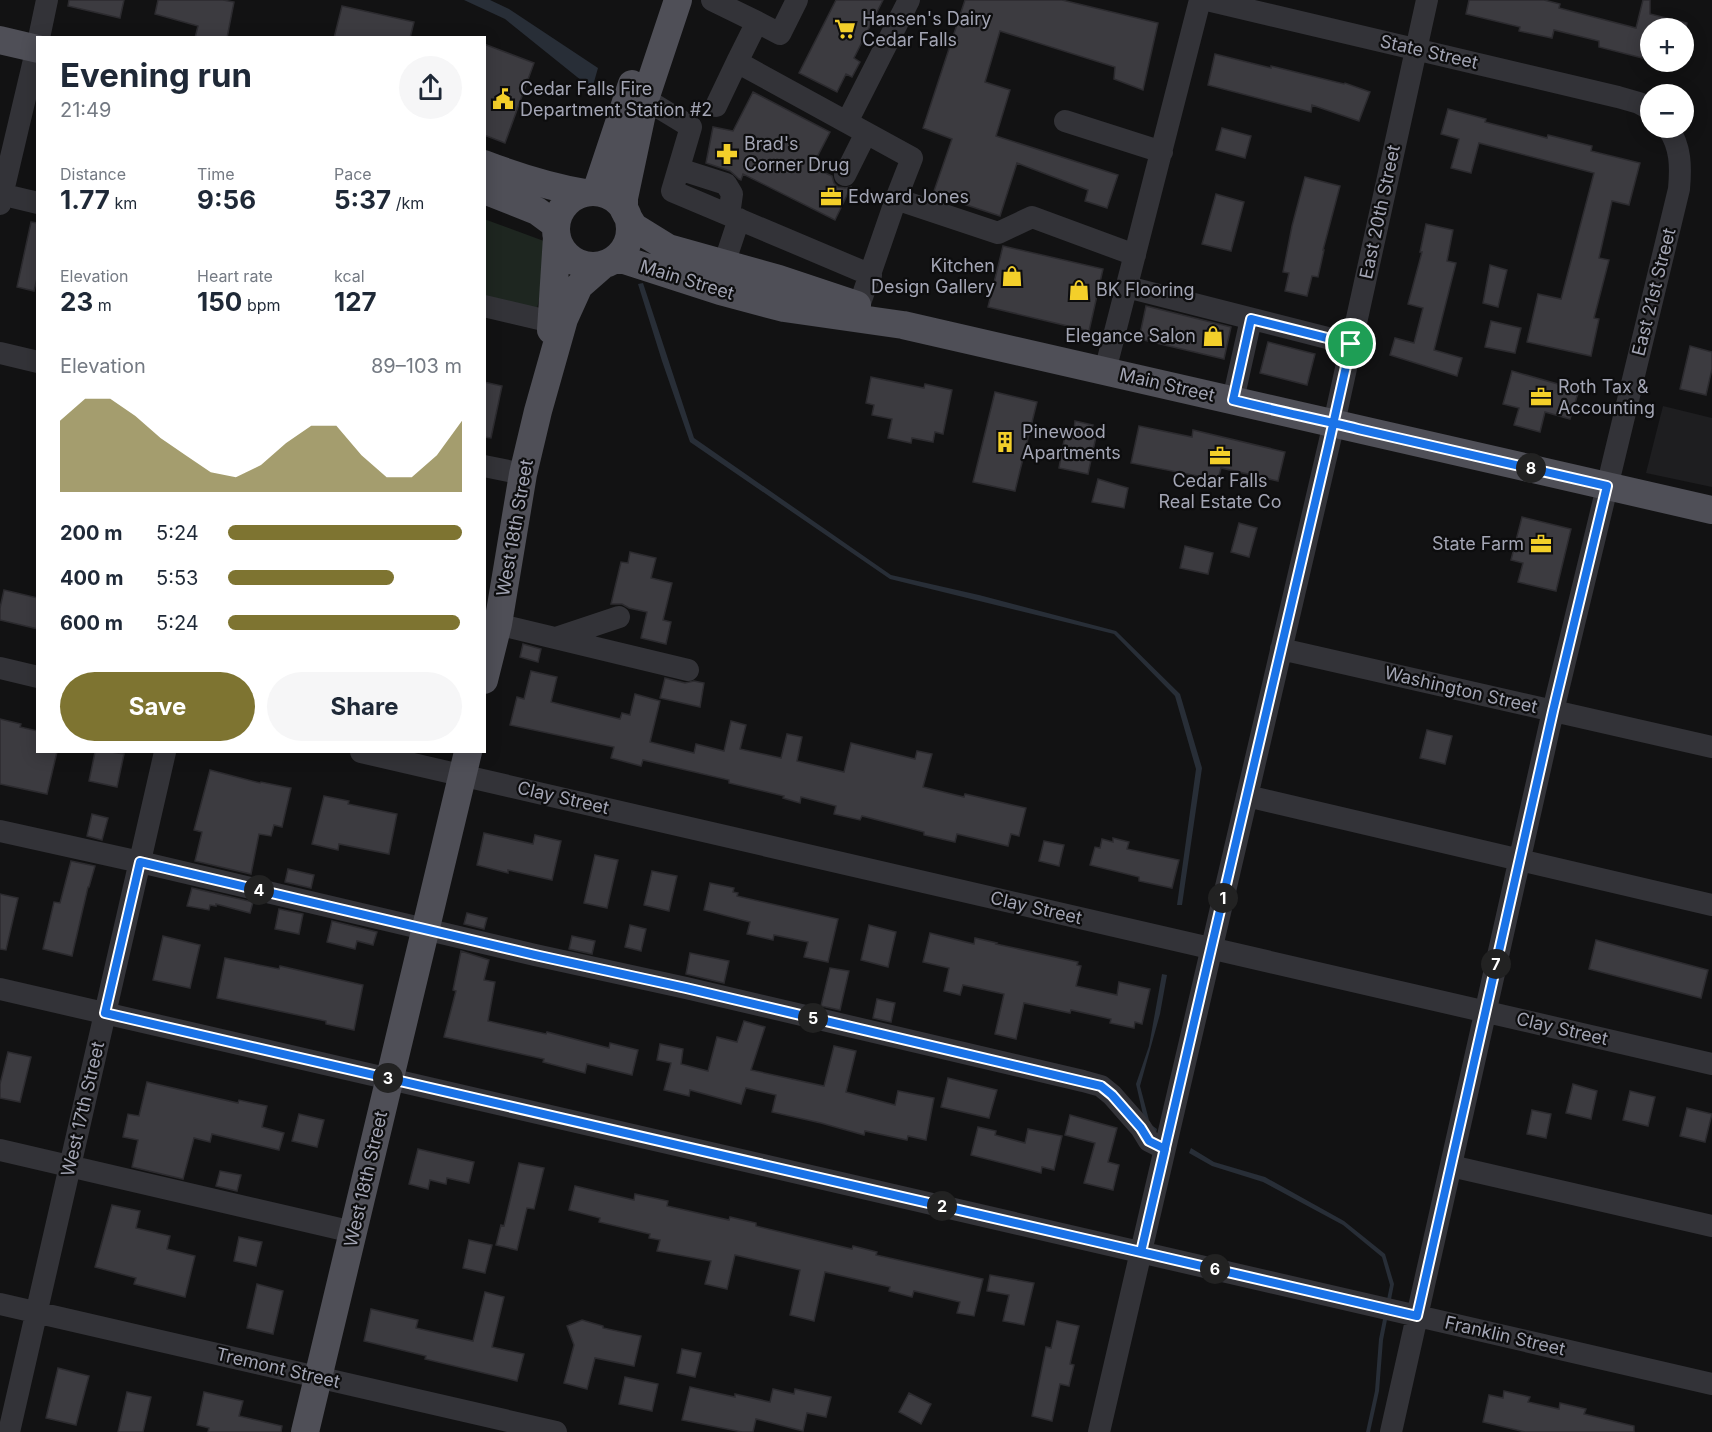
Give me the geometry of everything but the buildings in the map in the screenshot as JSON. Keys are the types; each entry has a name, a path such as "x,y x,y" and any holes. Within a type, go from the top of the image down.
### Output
{"main road":[{"path":"591,193 661,0"},
{"path":"625,212 624,198 645,99 678,0"},
{"path":"0,40 36,45"},
{"path":"486,165 546,185 609,196 619,203 630,226 623,250 608,262 590,266 568,257 561,248 556,231 559,214 565,205 574,197 591,193"},
{"path":"486,191 537,212 556,231"},
{"name":"Main Street","path":"625,212 634,226 668,248 779,279 859,306 903,325"},
{"name":"West 18th Street","path":"538,411 552,322 556,231"},
{"name":"Main Street","path":"608,262 624,260 720,291 784,308 903,325 1712,510"},
{"name":"West 18th Street","path":"486,663 491,622 523,474 564,319 579,286 608,262"},
{"name":"West 18th Street","path":"305,1432 465,763"}],"street":[{"path":"40,36 47,0"},
{"path":"712,0 752,13 780,34 797,0"},
{"path":"845,175 856,128 909,0"},
{"path":"1105,371 1200,0"},
{"name":"State Street","path":"1207,0 1640,104"},
{"name":"East 20th Street","path":"1099,1432 1334,423 1427,0"},
{"path":"716,106 738,62 752,13"},
{"path":"36,53 1,197 36,202"},
{"path":"738,62 912,158 859,306"},
{"path":"645,99 691,127 672,191 870,274"},
{"path":"1065,121 1162,152"},
{"name":"East 21st Street","path":"1391,1432 1408,1313 1450,1166 1553,711 1679,189 1681,169 1675,138"},
{"path":"896,199 998,233 1032,217 1135,255"},
{"path":"724,264 734,217"},
{"path":"1126,287 1351,344"},
{"path":"486,306 552,322"},
{"path":"1233,400 1251,319"},
{"path":"0,353 36,362"},
{"path":"486,466 523,474"},
{"path":"556,638 619,618"},
{"path":"491,622 688,670"},
{"name":"Washington Street","path":"1281,649 1712,747"},
{"path":"0,668 36,677"},
{"name":"West 17th Street","path":"9,1432 165,753"},
{"name":"Clay Street","path":"370,753 465,763 1212,948 1712,1064"},
{"path":"1247,796 1712,905"},
{"path":"0,831 1083,1081 1101,1086 1141,1128 1149,1141 1165,1149"},
{"name":"Franklin Street","path":"0,989 1712,1384"},
{"path":"0,1150 353,1232"},
{"path":"1450,1166 1712,1226"},
{"name":"Tremont Street","path":"0,1304 556,1432"}],"shaded area":[{"path":"464,0 490,0 509,9 598,68 592,89 505,19"},
{"path":"486,220 552,244 535,317 486,306"},
{"path":"643,283 694,438 891,575 979,595 1116,631 1180,694 1202,768 1182,905 1177,905 1196,769 1175,696 1114,634 890,579 690,442 638,284"},
{"path":"1663,406 1712,418 1712,487 1646,473"},
{"path":"1162,974 1167,975 1160,1014 1140,1086 1150,1124 1157,1129 1156,1133 1146,1128 1136,1084 1149,1046"},
{"path":"1191,1148 1214,1162 1265,1177 1344,1221 1385,1254 1394,1284 1383,1340 1379,1391 1370,1432 1366,1432 1375,1391 1379,1339 1390,1285 1382,1257 1343,1225 1263,1182 1212,1166 1189,1153"}],"place":[{"name":"Hansen's Dairy Cedar Falls","path":"845,29"},
{"name":"Cedar Falls Fire Department Station #2","path":"503,99"},
{"name":"Brad's Corner Drug","path":"727,154"},
{"name":"Edward Jones","path":"831,197"},
{"name":"Kitchen Design Gallery","path":"1012,276"},
{"name":"BK Flooring","path":"1079,290"},
{"name":"Elegance Salon","path":"1213,336"},
{"name":"Roth Tax & Accounting","path":"1541,397"},
{"name":"Pinewood Apartments","path":"1005,442"},
{"name":"Cedar Falls Real Estate Co","path":"1220,456"},
{"name":"State Farm","path":"1541,544"}],"route":[{"path":"1351,344 1251,319 1233,400 1334,423 1358,429 1607,486 1553,711 1417,1316 1141,1252 1165,1149 1149,1141 1141,1128 1101,1086 686,988 140,862 105,1013 1141,1252 1185,1064 1204,979 1334,423 1351,344"}]}
